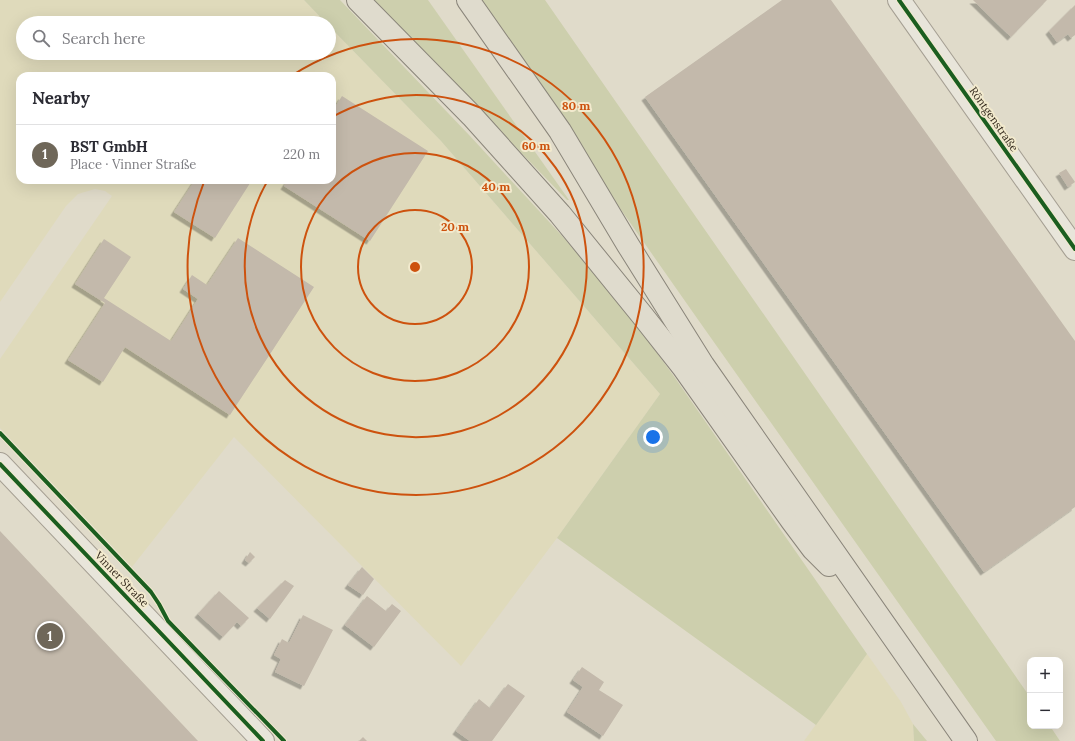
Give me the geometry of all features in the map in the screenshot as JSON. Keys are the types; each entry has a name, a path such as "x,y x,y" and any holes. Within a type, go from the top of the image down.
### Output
{"main road":[{"path":"358,0 472,116 560,214 683,367 792,521 814,549 838,573 887,628"},
{"path":"468,0 560,131 628,245 704,365 966,741"}],"street":[{"name":"Röntgenstraße","path":"899,0 1075,249"},
{"name":"Vinner Straße","path":"0,464 263,741"}],"shaded area":[{"path":"0,0 304,0 319,16 16,16 16,60 336,60 336,33 441,141 660,394 557,538 461,666 234,437 132,567 0,428 0,359 112,196 105,191 95,189 78,194 66,206 0,302"},
{"path":"867,654 901,702 913,724 914,741 804,741"}],"green space":[{"path":"304,0 340,0 470,136 564,238 624,308 673,375 867,654 816,725 557,538 660,394 441,141 336,33 336,16 319,16"},
{"path":"373,0 428,0 569,200 567,200"},
{"path":"474,0 545,0 1027,693 1027,729 1052,729 1060,741 996,741"},
{"path":"913,724 927,741 914,741"}],"building":[{"path":"782,0 831,0 1075,341 1075,507 984,572 645,97"},
{"path":"973,0 1047,0 1011,37"},
{"path":"1075,5 1075,35 1071,38 1068,34 1057,42 1049,31"},
{"path":"342,96 428,151 370,241 284,186 285,184 336,184 336,106"},
{"path":"1066,169 1075,182 1068,187 1059,173"},
{"path":"192,184 249,184 215,238 174,212"},
{"path":"238,238 314,287 230,415 125,347 103,382 68,360 105,303 75,284 104,239 131,257 104,298 171,341 198,299 183,289 192,275 207,285"},
{"path":"0,531 198,741 0,741"},
{"path":"250,552 255,557 249,563 245,560"},
{"path":"362,567 374,579 363,595 348,585"},
{"path":"285,580 294,586 270,619 257,608"},
{"path":"219,591 249,618 241,626 237,622 223,637 198,614"},
{"path":"367,596 386,611 392,604 401,611 374,647 345,625"},
{"path":"303,615 333,630 304,686 275,672 281,659 274,655 282,639 289,643"},
{"path":"582,667 604,682 599,690 623,705 603,736 567,712 583,687 573,680"},
{"path":"508,684 525,696 492,741 470,741 456,731 479,699 490,708"},
{"path":"363,737 367,741 359,741"}],"cycle path":[{"path":"899,0 1075,249"},
{"path":"0,433 151,592 168,621 284,741"},
{"path":"0,464 263,741"}],"place":[{"name":"BST GmbH","path":"50,636"}]}
